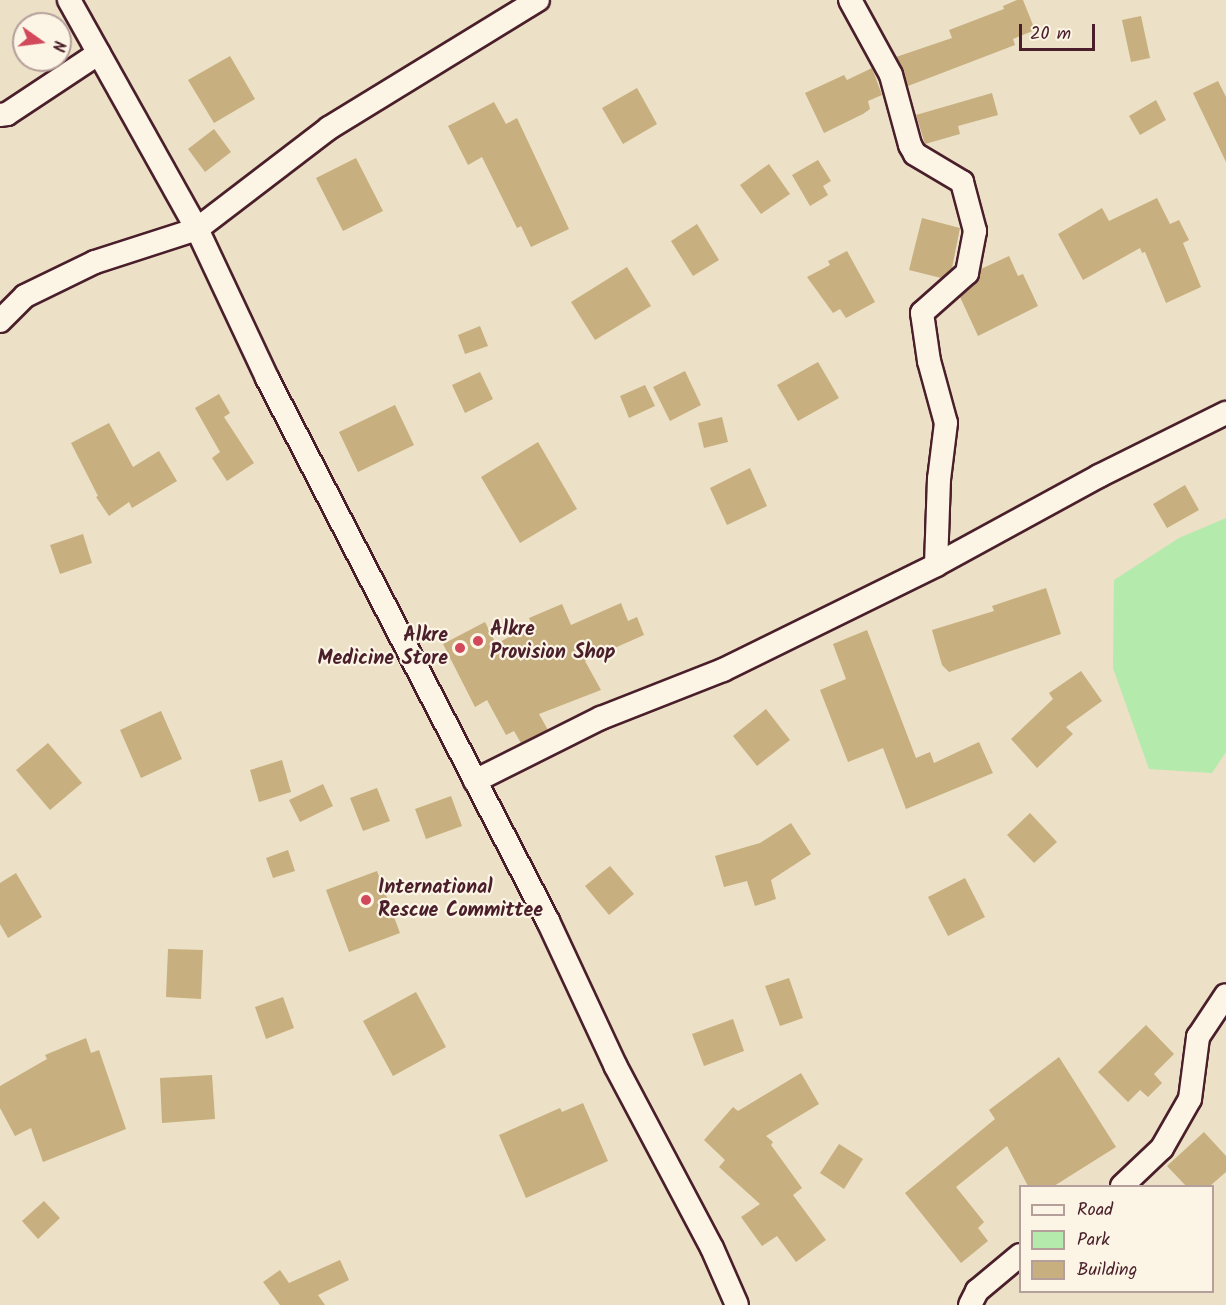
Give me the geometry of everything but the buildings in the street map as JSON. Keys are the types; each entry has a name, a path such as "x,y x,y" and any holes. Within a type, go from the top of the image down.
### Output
{"street":[{"path":"69,0 197,229 267,378 548,921 615,1065 712,1248 737,1305"},
{"path":"0,321 25,296 95,262 197,229 329,128 538,0"},
{"path":"850,0 891,75 910,145 915,154 962,182 975,231 967,273 922,313 929,361 946,423 939,479 936,565"},
{"path":"0,115 7,114 99,53"},
{"path":"475,781 601,718 723,670 936,565 1099,476 1226,413"},
{"path":"1123,1185 1162,1148 1190,1099 1198,1037 1226,995"},
{"path":"970,1305 977,1291 1019,1256"}],"green space":[{"path":"1226,518 1226,752 1212,773 1149,769 1113,668 1114,580 1179,538"}],"place":[{"name":"Alkre Provision Shop","path":"478,641"},
{"name":"Alkre Medicine Store","path":"460,648"},
{"name":"International Rescue Committee","path":"366,900"}]}
